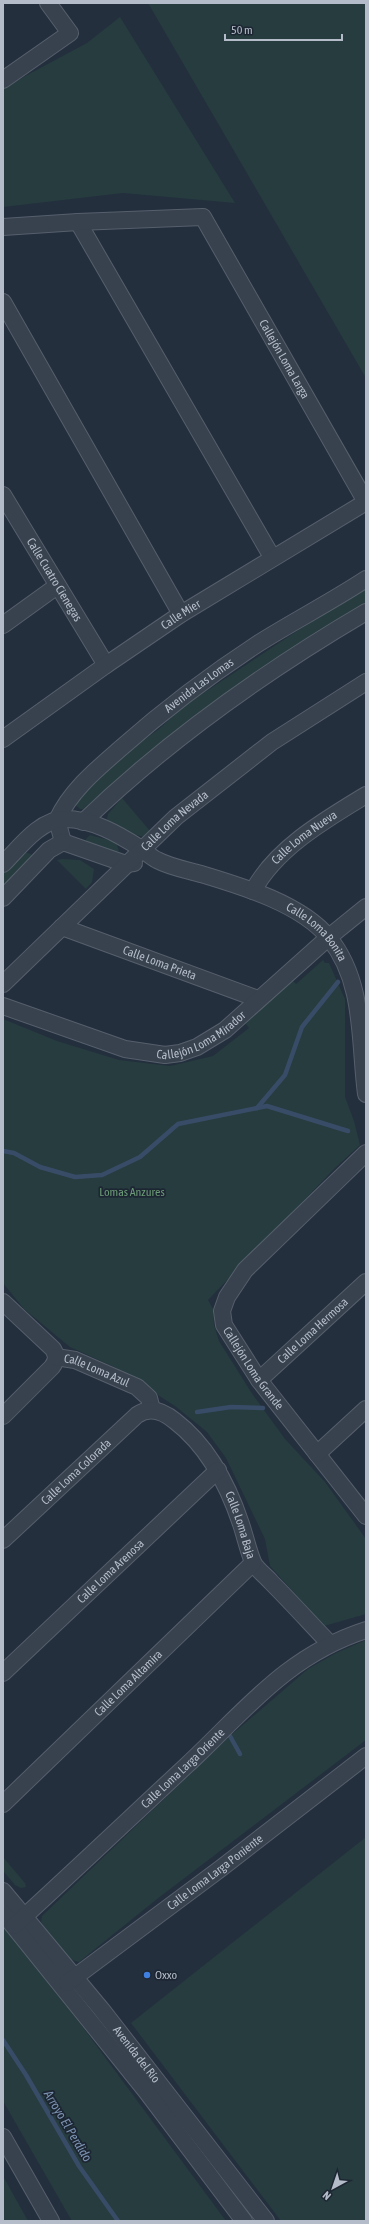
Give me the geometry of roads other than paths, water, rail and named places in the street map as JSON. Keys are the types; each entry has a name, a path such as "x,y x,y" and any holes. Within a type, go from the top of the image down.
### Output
{"street":[{"path":"3,80 70,33 48,3"},
{"name":"Callejón Loma Larga","path":"78,222 204,217 366,502"},
{"path":"3,227 78,222 272,557"},
{"path":"3,302 181,614"},
{"name":"Calle Mier","path":"3,739 106,665 181,614 272,557 366,502"},
{"name":"Calle Cuatro Cienegas","path":"5,504 58,586 106,665"},
{"name":"Avenida Las Lomas","path":"57,820 64,805 89,776 172,704 260,642 366,579"},
{"path":"3,625 58,586"},
{"path":"83,822 122,785 201,719 268,673 366,612"},
{"name":"Calle Loma Nevada","path":"3,984 141,849 214,786 272,742 366,682"},
{"name":"Calle Loma Nueva","path":"253,891 262,873 273,861 315,828 366,795"},
{"path":"3,864 48,822 57,820 63,842 48,850 3,898"},
{"name":"Calle Loma Bonita","path":"57,820 83,822 110,831 158,861 253,891 300,914 316,925 329,937 339,952 351,979 363,1027 366,1094"},
{"name":"Calle Loma Bonita","path":"63,842 126,864 158,861"},
{"name":"Callejón Loma Mirador","path":"3,1006 110,1046 165,1055 180,1053 210,1040 225,1030 329,937 366,907"},
{"name":"Calle Loma Prieta","path":"62,927 258,999"},
{"name":"Callejón Loma Grande","path":"366,1153 245,1270 227,1297 222,1311 224,1325 259,1380 366,1516"},
{"name":"Calle Loma Hermosa","path":"259,1380 366,1282"},
{"name":"Calle Loma Azul","path":"3,1302 52,1349 56,1357 75,1360 137,1387 149,1398 152,1410"},
{"path":"3,1416 56,1362 56,1357"},
{"path":"317,1454 366,1409"},
{"name":"Calle Loma Colorada","path":"3,1540 137,1416 144,1410 152,1410"},
{"name":"Calle Loma Baja","path":"152,1410 166,1414 186,1430 218,1470 232,1498 254,1563 330,1644"},
{"name":"Calle Loma Arenosa","path":"3,1673 218,1470"},
{"name":"Calle Loma Altamira","path":"3,1804 254,1563"},
{"name":"Calle Loma Larga Oriente","path":"19,1921 190,1763 258,1695 291,1667 330,1644 366,1630"},
{"name":"Calle Loma Larga Poniente","path":"69,1981 220,1869 366,1756"},
{"name":"Avenida del Río","path":"3,1891 19,1921 266,2221"},
{"name":"Avenida del Río","path":"3,1913 19,1921"},
{"name":"Avenida del Río","path":"69,1981 146,2092 244,2221"},
{"path":"3,2137 51,2221"}],"waterway":[{"path":"257,1108 285,1075 302,1027 338,982"},
{"path":"3,1151 14,1153 40,1167 75,1177 102,1175 140,1157 178,1124 267,1106 348,1131"},
{"path":"197,1412 231,1407 263,1408"},
{"path":"230,1736 240,1754"},
{"name":"Arroyo El Perdido","path":"3,2040 26,2075 79,2166 118,2221"}],"place":[{"name":"Oxxo","path":"147,1975"}],"park label":[{"name":"Lomas Anzures","path":"132,1192"}]}
